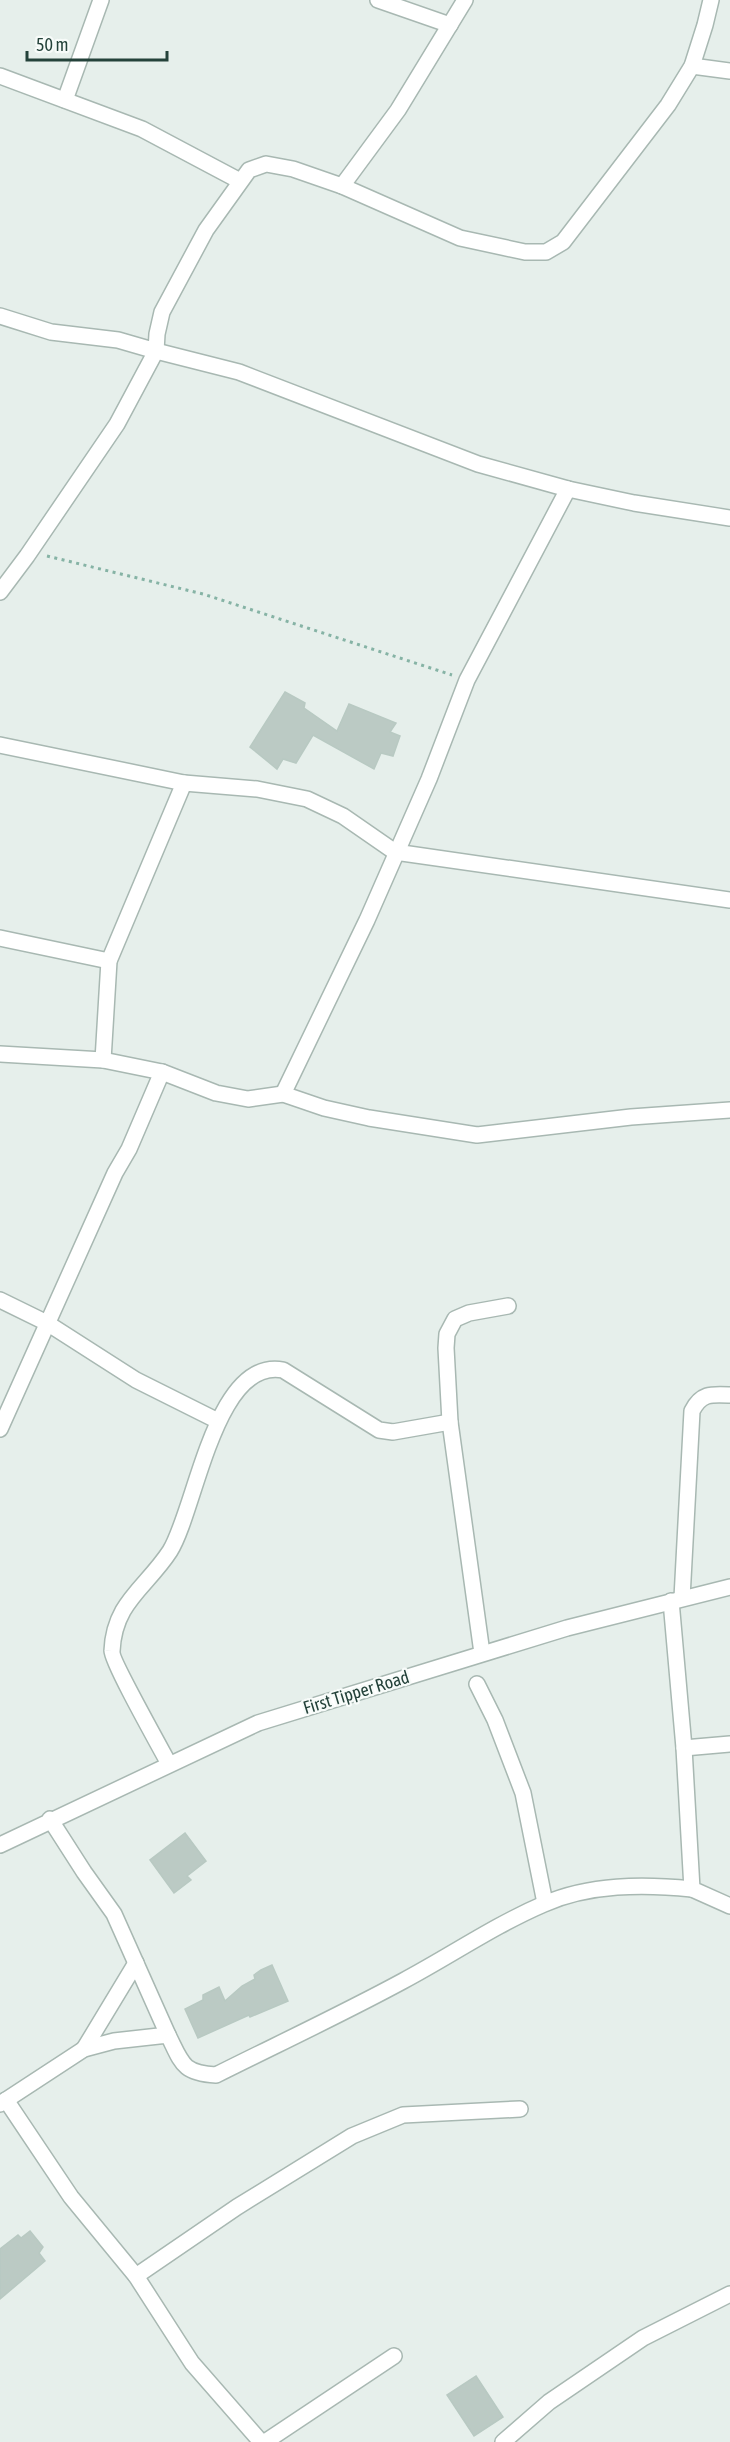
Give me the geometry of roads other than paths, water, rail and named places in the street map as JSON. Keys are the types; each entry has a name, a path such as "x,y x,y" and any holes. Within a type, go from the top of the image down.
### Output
{"street":[{"path":"65,100 101,0"},
{"path":"378,0 450,25"},
{"path":"342,186 398,110 465,0"},
{"path":"3,584 27,556 117,424 156,351 162,312 206,230 249,170 266,164 293,169 342,186 460,238 525,252 546,252 563,242 668,105 692,66 711,0"},
{"path":"692,66 730,71"},
{"path":"0,76 142,129 240,181"},
{"path":"0,316 51,332 118,340 239,372 478,464 568,489 730,518"},
{"path":"283,1094 367,920 429,778 467,680 568,489"},
{"path":"0,744 184,783 257,789 307,799 343,816 395,852 730,900"},
{"path":"103,1060 109,962 184,783"},
{"path":"0,938 109,962"},
{"path":"0,1054 103,1060 162,1072 216,1093 248,1099 283,1094 324,1108 357,1115 477,1135 631,1117 730,1110"},
{"path":"0,1429 162,1072"},
{"path":"0,1300 47,1323 136,1380 218,1421"},
{"path":"482,1653 450,1422 447,1334 455,1319 469,1313 508,1306"},
{"path":"169,1764 111,1654 114,1631 120,1612 171,1550 218,1421 250,1377 271,1368 283,1370 380,1430 393,1432 450,1422"},
{"path":"692,1888 676,1600 692,1411 698,1400 709,1394 730,1395"},
{"name":"First Tipper Road","path":"0,1845 50,1819 258,1723 482,1653 730,1587"},
{"path":"477,1684 495,1720 523,1793 545,1903"},
{"path":"684,1748 730,1744"},
{"path":"50,1819 114,1914 168,2036 183,2064 197,2074 216,2075 401,1982 545,1903 581,1893 650,1885 692,1888 730,1906"},
{"path":"84,2049 136,1963"},
{"path":"168,2036 114,2042 84,2049 3,2102 70,2197 136,2276 192,2363 261,2442"},
{"path":"136,2276 237,2207 352,2136 403,2115 520,2109"},
{"path":"503,2442 549,2402 643,2338 730,2294"},
{"path":"265,2442 394,2356"}]}
